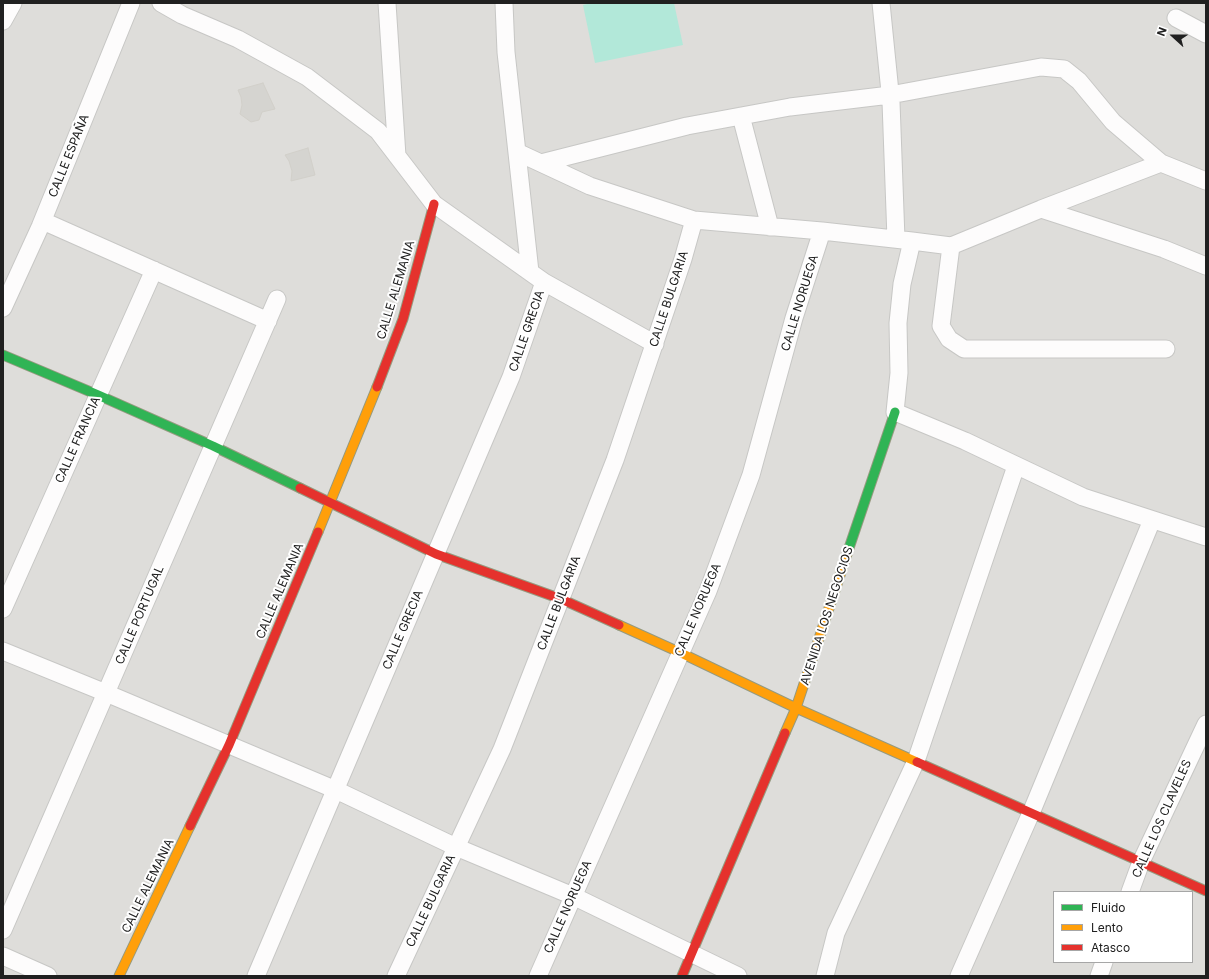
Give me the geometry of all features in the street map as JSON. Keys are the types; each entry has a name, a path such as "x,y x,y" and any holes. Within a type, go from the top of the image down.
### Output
{"street":[{"path":"3,21 13,3"},
{"name":"CALLE ESPAÑA","path":"3,308 43,221 131,3"},
{"path":"161,3 182,15 238,39 307,77 378,131 434,204 544,282 654,344"},
{"path":"387,3 398,156"},
{"path":"504,3 506,52 530,272"},
{"name":"AVENIDA LOS NEGOCIOS","path":"682,976 796,708 895,412 899,373 898,323 904,240 881,3"},
{"path":"1176,18 1206,34"},
{"path":"541,163 687,126 790,107 890,96 1041,67 1064,69 1080,82 1113,122 1161,163 1206,182"},
{"path":"741,116 770,227"},
{"path":"517,152 590,186 694,220 822,231 950,246 1161,163"},
{"name":"CALLE ALEMANIA","path":"119,976 229,745 366,416 403,319 434,204"},
{"path":"1041,209 1164,249 1206,266"},
{"name":"CALLE BULGARIA","path":"396,976 502,749 615,460 683,259 694,220"},
{"path":"43,221 268,320"},
{"name":"CALLE NORUEGA","path":"538,976 708,591 751,475 794,318 822,231"},
{"path":"950,246 941,326 949,339 964,349 1166,350"},
{"name":"CALLE FRANCIA","path":"3,609 154,270"},
{"name":"CALLE GRECIA","path":"256,976 511,377 544,282"},
{"name":"CALLE PORTUGAL","path":"3,930 277,299"},
{"path":"3,355 98,394 214,446 436,554 561,599 681,653 796,708 1206,891"},
{"path":"895,412 965,441 1084,497 1206,537"},
{"path":"825,976 836,933 916,761 1016,466"},
{"path":"959,976 1031,813 1152,520"},
{"path":"3,651 336,790 456,847 573,896 738,976"},
{"name":"CALLE LOS CLAVELES","path":"1130,891 1141,862 1206,724"},
{"path":"3,956 48,976"},
{"path":"1099,976 1104,963"}],"shaded area":[{"path":"3,3 1206,3 1206,976 3,976"}],"green space":[{"path":"591,3 674,3 683,45 595,63 583,5"}],"building":[{"path":"263,83 275,109 262,112 259,120 251,122 240,114 242,105 238,90"},
{"path":"308,148 315,175 291,181 292,171 289,161 285,155"}],"traffic: fast":[{"path":"3,355 213,446 300,488"},
{"path":"848,551 895,412"}],"traffic: slow":[{"path":"318,532 377,387"},
{"path":"785,733 796,708 848,551"},
{"path":"619,625 796,708 917,762"},
{"path":"119,976 190,826"}],"traffic: jam":[{"path":"377,387 403,319 434,204"},
{"path":"300,488 436,554 561,599 619,625"},
{"path":"190,826 229,745 318,532"},
{"path":"682,976 785,733"},
{"path":"917,762 1206,891"}]}
